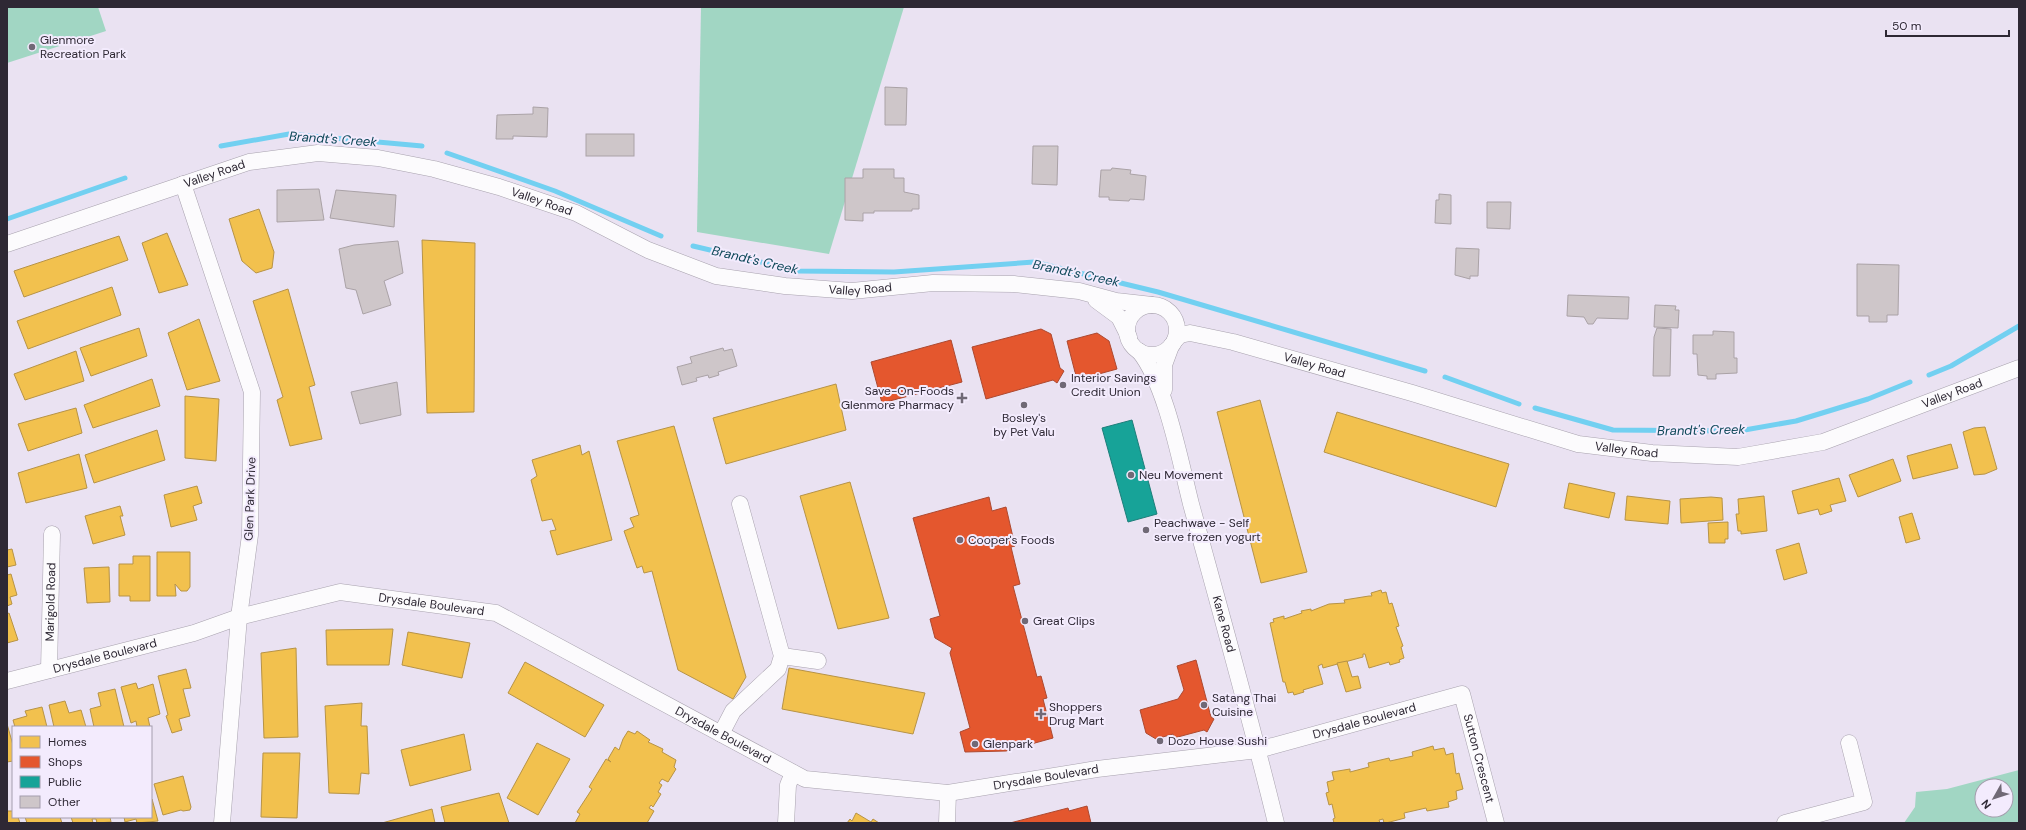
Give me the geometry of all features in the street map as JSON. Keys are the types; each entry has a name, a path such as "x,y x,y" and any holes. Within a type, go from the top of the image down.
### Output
{"street":[{"name":"Valley Road","path":"7,244 250,162 318,153 378,158 434,169 499,187 576,213 648,250 716,276 784,286 852,291 934,283 1014,284 1079,291 1116,301 1160,307 1193,325 1233,342"},
{"name":"Glen Park Drive","path":"183,184 252,392 250,535 239,616 222,823"},
{"name":"Valley Road","path":"1079,291 1102,304 1119,317 1133,345 1139,351 1153,355 1160,354 1180,335 1190,333 1233,342 1434,400 1578,444 1652,453 1738,457 1823,442 2018,372"},
{"path":"1129,337 1128,330 1132,315 1138,310 1160,307 1176,323 1177,332 1173,343"},
{"name":"Kane Road","path":"1170,425 1164,387 1164,364 1173,343"},
{"name":"Kane Road","path":"1139,351 1153,371 1170,425 1258,750 1276,823"},
{"path":"721,734 733,711 778,669 782,656 740,504"},
{"name":"Marigold Road","path":"49,670 52,534"},
{"name":"Drysdale Boulevard","path":"7,681 194,633 239,616 340,592 496,613 805,779 948,793 1097,769 1258,750 1462,694"},
{"path":"782,656 818,661"},
{"name":"Sutton Crescent","path":"1462,694 1496,823"},
{"path":"1785,823 1864,802 1849,743"},
{"path":"786,823 788,785 793,773"},
{"path":"947,823 948,793"}],"green space":[{"name":"Glenmore Recreation Park","path":"7,7 98,7 106,31 7,63"},
{"path":"701,7 904,7 829,254 697,232"},
{"path":"2019,770 2019,823 1904,823 1915,807 1916,792 1947,789 1974,782 1974,818 2014,818 2014,778 1989,778"}],"building: Homes":[{"path":"259,209 274,252 272,268 256,273 242,261 229,219"},
{"path":"167,233 188,285 159,293 142,243"},
{"path":"119,236 128,260 24,297 14,271"},
{"path":"422,240 475,243 474,412 427,413"},
{"path":"112,287 121,315 28,349 17,321"},
{"path":"288,289 315,385 309,387 322,439 290,446 277,400 283,397 253,301"},
{"path":"199,319 220,381 187,390 168,333"},
{"path":"139,328 147,356 91,376 80,348"},
{"path":"76,351 84,381 25,400 14,374"},
{"path":"152,379 160,406 93,428 84,405"},
{"path":"836,384 846,430 726,464 713,418"},
{"path":"185,396 219,399 216,461 185,458"},
{"path":"1260,400 1307,572 1261,583 1217,412"},
{"path":"76,408 82,433 28,451 18,424"},
{"path":"1337,412 1509,464 1496,507 1324,452"},
{"path":"674,426 746,677 733,699 678,670 652,571 644,573 642,566 637,568 624,531 634,527 630,518 639,515 617,441"},
{"path":"1985,427 1997,469 1985,474 1974,475 1963,432 1974,428"},
{"path":"157,430 165,460 94,483 85,455"},
{"path":"1951,444 1958,468 1913,479 1907,456"},
{"path":"580,445 582,455 589,451 612,540 557,555 550,531 556,530 552,519 542,521 531,480 537,476 532,460"},
{"path":"79,454 87,488 26,503 18,473"},
{"path":"1893,459 1901,481 1858,497 1849,475"},
{"path":"1839,478 1846,501 1830,505 1832,511 1820,515 1818,509 1798,514 1792,491"},
{"path":"850,482 889,618 838,629 800,496"},
{"path":"1569,483 1615,493 1609,518 1564,508"},
{"path":"197,486 202,503 193,506 197,520 171,527 164,495"},
{"path":"1627,496 1670,501 1668,524 1625,520"},
{"path":"1764,496 1767,531 1741,534 1741,531 1738,531 1736,514 1739,514 1738,499"},
{"path":"1711,497 1722,498 1723,520 1681,523 1680,499"},
{"path":"120,506 123,516 120,516 125,535 93,544 85,516"},
{"path":"1912,513 1920,539 1906,543 1899,517"},
{"path":"1728,522 1728,539 1725,539 1725,543 1709,543 1708,523"},
{"path":"1799,543 1807,573 1784,580 1776,550"},
{"path":"12,549 16,565 7,567 7,550"},
{"path":"157,552 190,552 190,587 187,591 181,591 175,584 176,596 157,596"},
{"path":"133,556 150,556 150,601 130,601 130,596 119,596 119,564 133,564"},
{"path":"109,567 110,602 87,603 84,568"},
{"path":"11,574 17,595 10,597 12,604 7,606 7,575"},
{"path":"1381,590 1382,593 1386,592 1389,604 1392,603 1399,626 1396,627 1403,646 1401,647 1404,658 1399,660 1400,662 1390,665 1389,662 1369,668 1365,654 1363,654 1363,657 1323,668 1322,664 1318,666 1323,684 1303,690 1304,692 1294,695 1293,692 1288,693 1285,682 1283,682 1270,623 1274,622 1273,619 1284,616 1284,619 1302,613 1301,611 1311,609 1311,611 1329,604 1345,603 1344,600 1372,596 1371,593"},
{"path":"9,613 18,640 7,643 7,614"},
{"path":"393,629 389,665 327,665 326,630"},
{"path":"408,632 470,643 462,678 402,665"},
{"path":"296,648 298,737 264,738 261,653"},
{"path":"1347,661 1352,677 1358,676 1361,688 1346,692 1337,663"},
{"path":"525,662 604,705 585,737 508,693"},
{"path":"789,668 925,693 913,734 782,709"},
{"path":"186,669 191,688 183,689 190,716 179,719 182,730 172,733 166,716 168,715 158,676"},
{"path":"136,683 138,689 153,684 160,714 148,718 150,726 137,726 136,721 131,723 121,687"},
{"path":"115,689 124,726 94,726 90,709 101,706 98,693"},
{"path":"65,701 69,713 81,710 86,726 54,726 49,705"},
{"path":"362,703 361,726 367,726 369,774 361,773 359,794 329,793 325,706"},
{"path":"42,707 47,726 15,726 13,720 27,716 25,711"},
{"path":"7,724 12,742 12,761 7,762"},
{"path":"628,731 635,734 637,731 650,740 648,742 663,749 662,752 676,760 674,767 676,769 668,782 662,779 659,783 662,785 658,792 661,794 653,807 651,805 649,808 654,811 647,823 575,823 580,814 577,812 592,789 589,787 606,759 611,762 608,759 615,747 619,750"},
{"path":"464,734 471,770 410,786 401,750"},
{"path":"537,743 570,759 538,815 507,798"},
{"path":"1433,746 1434,750 1444,748 1446,755 1453,753 1456,774 1459,773 1463,789 1456,791 1457,799 1448,802 1449,807 1427,811 1426,808 1404,813 1405,818 1386,823 1384,823 1383,819 1379,820 1380,823 1334,823 1333,819 1335,818 1332,804 1329,805 1326,793 1329,792 1327,782 1334,780 1332,772 1350,769 1350,772 1369,767 1368,763 1389,758 1390,761 1413,756 1412,752"},
{"path":"263,753 300,753 297,818 261,817"},
{"path":"183,776 191,807 190,810 181,810 163,815 154,784"},
{"path":"499,793 509,823 445,823 441,807"},
{"path":"152,799 158,821 137,823 136,819 125,822 124,818 152,818"},
{"path":"432,809 435,823 382,823"},
{"path":"7,811 12,811 12,818 18,818 20,823 7,823"},
{"path":"856,813 871,822 873,819 879,823 847,823 850,819 852,821"},
{"path":"25,818 60,818 62,823 27,823"},
{"path":"71,818 110,818 111,822 97,823 96,819 92,819 93,823 73,823"}],"building: Shops":[{"path":"1041,329 1051,334 1060,368 1064,371 1057,383 1053,380 986,399 972,347"},
{"path":"1097,333 1109,341 1117,369 1077,380 1067,341"},
{"path":"951,340 962,382 882,403 871,362"},
{"path":"989,497 992,511 1006,507 1015,546 1011,547 1020,584 1013,586 1037,677 1041,676 1047,698 1043,699 1053,738 1006,751 965,752 960,732 970,728 950,653 952,648 935,638 930,619 940,616 913,518"},
{"path":"1196,660 1211,717 1214,719 1207,732 1204,730 1174,738 1173,734 1156,739 1146,733 1140,710 1178,699 1184,690 1177,666"},
{"path":"1087,806 1091,823 1010,823 1068,808 1069,811"}],"building: Public":[{"path":"1132,420 1157,514 1128,522 1102,428"}],"building: Other":[{"path":"885,87 907,88 906,125 885,125"},
{"path":"533,107 548,108 547,137 513,136 513,139 496,139 497,115 533,114"},
{"path":"586,134 634,134 634,156 586,156"},
{"path":"1033,146 1058,146 1057,185 1032,184"},
{"path":"1112,168 1131,170 1130,174 1146,176 1144,200 1109,200 1109,197 1099,197 1101,170 1111,170"},
{"path":"863,169 894,169 894,178 904,178 904,192 919,195 919,209 912,209 912,211 874,211 874,213 863,213 863,221 845,220 845,178 863,178"},
{"path":"319,189 324,220 277,222 277,190"},
{"path":"336,190 396,195 394,227 330,218"},
{"path":"1439,194 1451,195 1451,224 1435,223 1436,200 1439,200"},
{"path":"1487,202 1511,202 1510,229 1487,228"},
{"path":"398,241 403,273 384,281 391,305 363,314 356,290 346,288 339,249 354,245"},
{"path":"1456,248 1479,249 1478,276 1470,276 1470,279 1455,275"},
{"path":"1857,264 1899,265 1898,315 1887,315 1887,322 1869,322 1869,316 1857,316"},
{"path":"1568,295 1629,297 1628,319 1597,318 1593,324 1588,324 1584,317 1567,316"},
{"path":"1655,305 1676,306 1675,310 1679,310 1678,328 1654,327"},
{"path":"1657,328 1671,329 1670,376 1653,376 1654,337"},
{"path":"1713,331 1734,332 1734,358 1737,358 1737,373 1716,374 1716,379 1707,379 1707,376 1698,375 1697,354 1693,354 1693,335 1713,335"},
{"path":"723,348 724,351 732,349 737,366 718,372 719,375 709,378 708,375 696,378 697,381 682,385 677,367 692,363 690,357"},
{"path":"397,382 401,415 360,424 351,392"}],"waterway":[{"name":"Brandt's Creek","path":"221,146 289,134 422,146"},
{"name":"Brandt's Creek","path":"447,153 555,191 661,236"},
{"name":"Brandt's Creek","path":"7,219 125,178"},
{"name":"Brandt's Creek","path":"693,246 799,271 894,272 1034,262 1158,292 1425,371"},
{"name":"Brandt's Creek","path":"1929,375 1951,366 2019,326"},
{"name":"Brandt's Creek","path":"1445,377 1519,404"},
{"name":"Brandt's Creek","path":"1535,408 1613,430 1739,431 1796,421 1868,399 1910,382"}],"place":[{"name":"Glenmore Recreation Park","path":"32,47"},
{"name":"Interior Savings Credit Union","path":"1063,385"},
{"name":"Save-On-Foods Glenmore Pharmacy","path":"962,398"},
{"name":"Bosley's by Pet Valu","path":"1024,405"},
{"name":"Neu Movement","path":"1131,475"},
{"name":"Peachwave - Self serve frozen yogurt","path":"1146,530"},
{"name":"Cooper's Foods","path":"960,540"},
{"name":"Great Clips","path":"1025,621"},
{"name":"Satang Thai Cuisine","path":"1204,705"},
{"name":"Shoppers Drug Mart","path":"1041,714"},
{"name":"Dozo House Sushi","path":"1160,741"},
{"name":"Glenpark","path":"975,744"}]}
